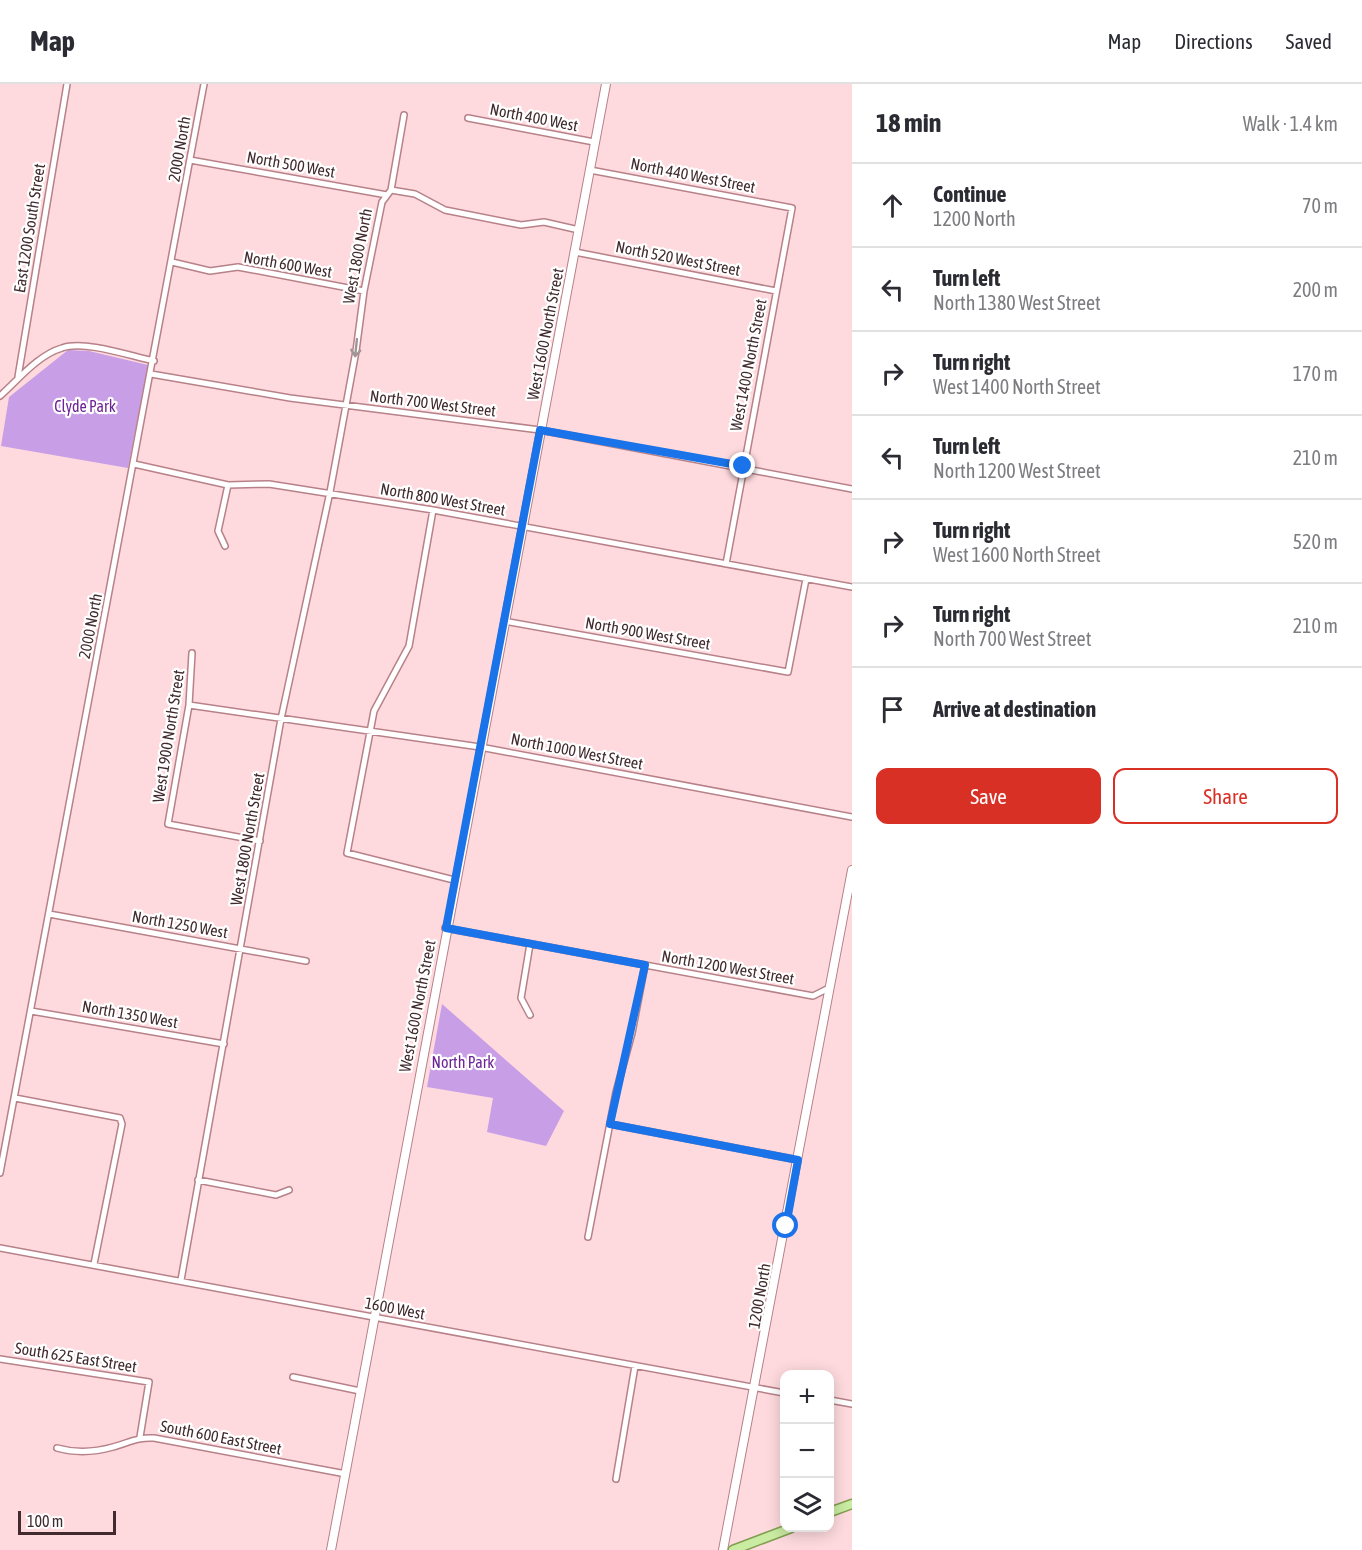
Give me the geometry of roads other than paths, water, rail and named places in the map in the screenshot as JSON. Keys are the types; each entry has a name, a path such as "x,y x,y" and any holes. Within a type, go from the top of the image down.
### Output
{"main road":[{"path":"834,1511 852,1504"},
{"path":"733,1550 780,1531"}],"street":[{"name":"East 1200 South Street","path":"18,377 67,84"},
{"name":"2000 North","path":"0,1173 154,361 204,84"},
{"name":"West 1600 North Street","path":"331,1550 454,880 606,84"},
{"name":"West 1800 North","path":"346,405 364,291 382,202 389,193 404,115"},
{"name":"North 400 West","path":"468,118 594,142"},
{"name":"North 500 West","path":"190,160 389,193 415,194 445,210 521,225 544,222 579,230"},
{"name":"North 440 West Street","path":"590,170 792,208"},
{"name":"West 1400 North Street","path":"726,564 792,208"},
{"name":"North 520 West Street","path":"575,252 776,291"},
{"name":"North 600 West","path":"172,262 210,271 238,267 364,291"},
{"path":"0,396 18,377 58,349 73,346 86,347 154,361"},
{"name":"North 700 West Street","path":"151,374 346,405 540,430 743,466 852,489"},
{"name":"West 1800 North Street","path":"181,1280 281,718 330,492 346,405"},
{"name":"North 800 West Street","path":"134,464 228,485 269,484 330,492 852,587"},
{"path":"225,546 218,531 228,485"},
{"path":"433,510 409,646 374,711 347,853 454,880"},
{"name":"North 900 West Street","path":"504,621 788,672 806,579"},
{"name":"West 1900 North Street","path":"192,653 189,705 168,824 260,841"},
{"name":"North 1000 West Street","path":"189,705 480,747 852,817"},
{"name":"1200 North","path":"723,1550 756,1388 827,989 852,870"},
{"name":"North 1250 West","path":"50,914 306,961"},
{"name":"North 1200 West Street","path":"446,928 813,996 827,989"},
{"path":"530,944 521,998 530,1015"},
{"path":"588,1237 645,965"},
{"name":"North 1350 West","path":"31,1011 224,1044"},
{"path":"15,1098 120,1118 122,1124 94,1264"},
{"path":"610,1124 798,1160"},
{"path":"198,1180 276,1195 289,1190"},
{"name":"1600 West","path":"0,1248 780,1392"},
{"name":"South 625 East Street","path":"0,1359 149,1382 140,1437"},
{"path":"616,1479 635,1366"},
{"path":"293,1377 360,1391"},
{"path":"834,1401 852,1404"},
{"name":"South 600 East Street","path":"57,1448 73,1452 103,1449 140,1437 154,1438 346,1474"}],"park label":[{"name":"Clyde Park","path":"85,406"},
{"name":"North Park","path":"463,1062"}]}
